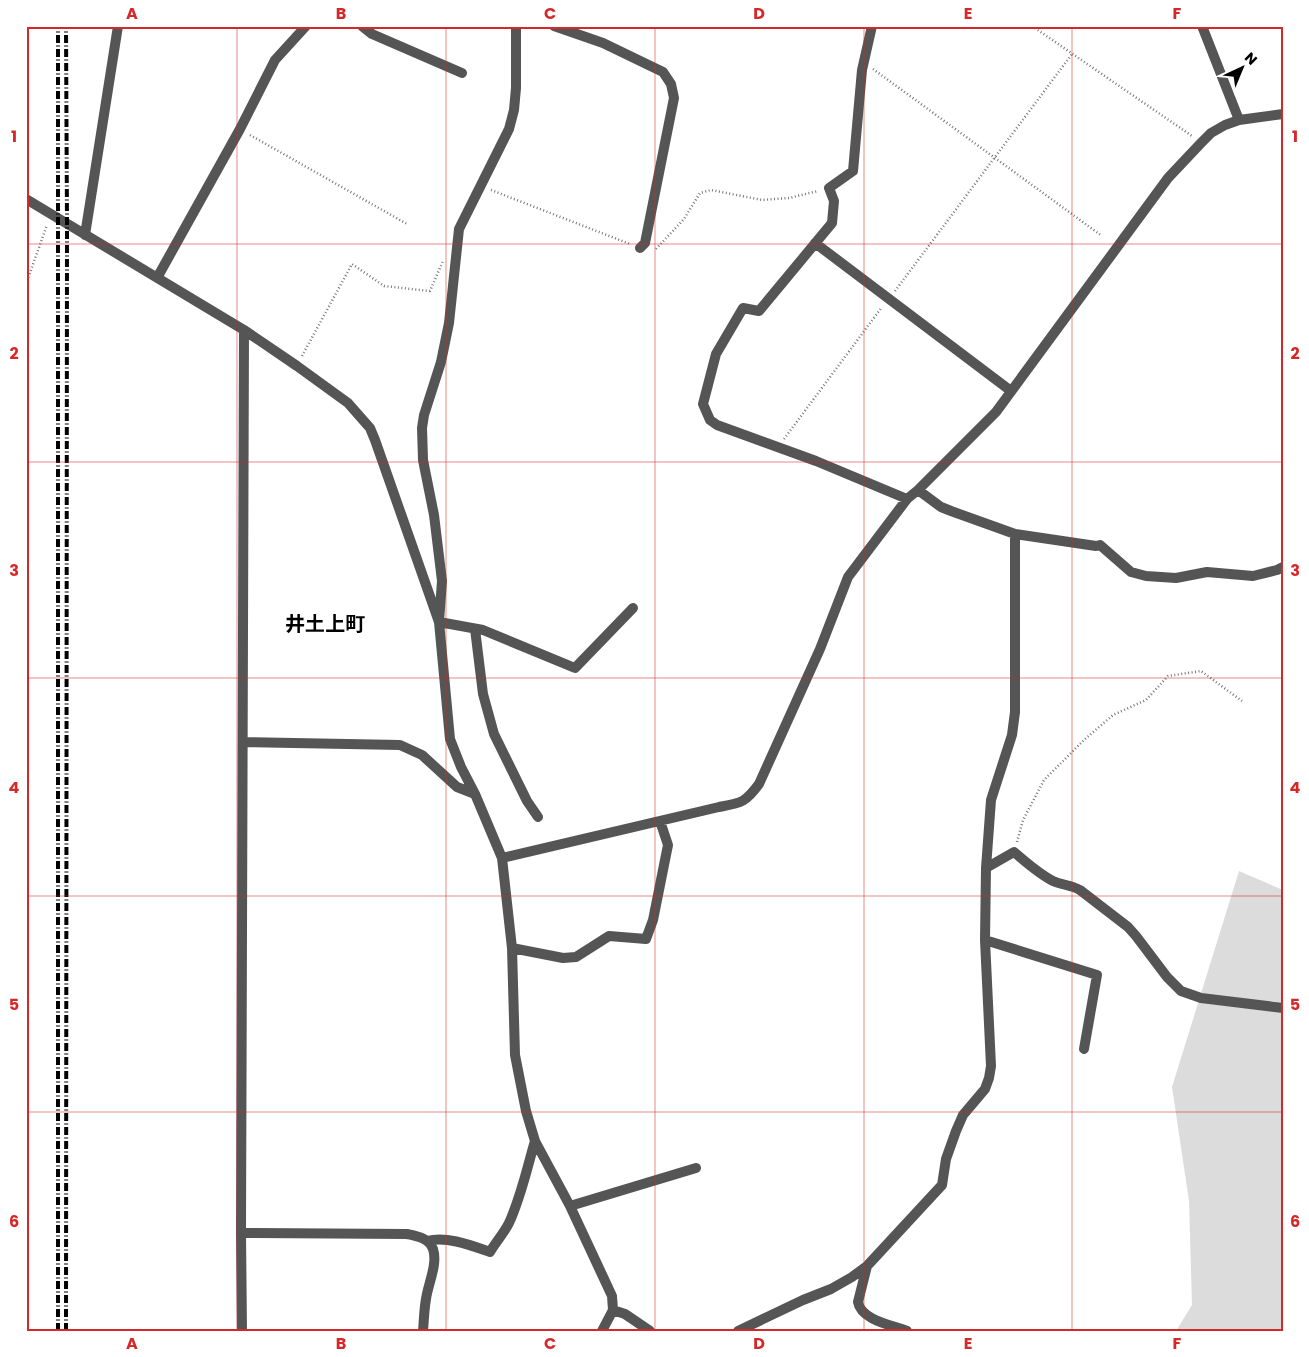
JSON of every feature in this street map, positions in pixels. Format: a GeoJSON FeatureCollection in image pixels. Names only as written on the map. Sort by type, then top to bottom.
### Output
{"type":"FeatureCollection","features":[{"type":"Feature","properties":{"kind":"street"},"geometry":{"type":"LineString","coordinates":[[86,234],[118,26]]}},
{"type":"Feature","properties":{"kind":"street"},"geometry":{"type":"LineString","coordinates":[[362,26],[372,34],[462,73]]}},
{"type":"Feature","properties":{"kind":"street"},"geometry":{"type":"LineString","coordinates":[[516,26],[514,110],[509,129],[459,229],[449,323],[441,362],[424,414],[422,460],[434,515],[442,581],[439,622],[450,739],[461,768],[475,794],[502,858],[512,948],[515,1055],[526,1111],[535,1141],[570,1206],[612,1296],[613,1310],[602,1331]]}},
{"type":"Feature","properties":{"kind":"street"},"geometry":{"type":"LineString","coordinates":[[554,26],[603,43],[663,72],[671,84],[674,98],[645,243],[640,248]]}},
{"type":"Feature","properties":{"kind":"street"},"geometry":{"type":"LineString","coordinates":[[872,26],[864,62],[853,171],[829,188],[834,201],[832,223],[759,311],[742,308],[716,354],[703,404],[710,420],[717,425],[816,461],[907,499]]}},
{"type":"Feature","properties":{"kind":"street"},"geometry":{"type":"LineString","coordinates":[[1202,26],[1239,120]]}},
{"type":"Feature","properties":{"kind":"street"},"geometry":{"type":"LineString","coordinates":[[157,278],[240,129],[275,60],[301,27]]}},
{"type":"Feature","properties":{"kind":"street"},"geometry":{"type":"LineString","coordinates":[[502,858],[740,803],[750,796],[759,784],[820,649],[848,577],[907,499],[996,412],[1168,178],[1201,143],[1225,125],[1239,120],[1283,114]]}},
{"type":"Feature","properties":{"kind":"street"},"geometry":{"type":"LineString","coordinates":[[26,199],[244,330],[348,403],[370,428],[439,622]]}},
{"type":"Feature","properties":{"kind":"street"},"geometry":{"type":"LineString","coordinates":[[815,243],[1011,391]]}},
{"type":"Feature","properties":{"kind":"street"},"geometry":{"type":"LineString","coordinates":[[242,1331],[244,330]]}},
{"type":"Feature","properties":{"kind":"street"},"geometry":{"type":"LineString","coordinates":[[918,490],[941,506],[1015,534],[1096,546],[1100,545],[1127,568],[1146,576],[1176,578],[1207,572],[1253,576],[1283,567]]}},
{"type":"Feature","properties":{"kind":"street"},"geometry":{"type":"LineString","coordinates":[[738,1331],[831,1289],[867,1266],[942,1184],[946,1159],[963,1115],[985,1089],[989,1078],[991,1066],[985,940],[986,868],[991,800],[1012,735],[1015,712],[1015,534]]}},
{"type":"Feature","properties":{"kind":"street"},"geometry":{"type":"LineString","coordinates":[[439,622],[483,630],[575,668],[633,608]]}},
{"type":"Feature","properties":{"kind":"street"},"geometry":{"type":"LineString","coordinates":[[476,629],[483,694],[494,734],[527,801],[538,817]]}},
{"type":"Feature","properties":{"kind":"street"},"geometry":{"type":"LineString","coordinates":[[243,742],[400,745],[422,755],[457,787],[475,794]]}},
{"type":"Feature","properties":{"kind":"street"},"geometry":{"type":"LineString","coordinates":[[512,948],[563,958],[576,957],[610,936],[646,939],[653,920],[668,845],[660,820]]}},
{"type":"Feature","properties":{"kind":"street"},"geometry":{"type":"LineString","coordinates":[[986,868],[1014,852],[1040,874],[1055,882],[1074,886],[1128,927],[1167,978],[1181,990],[1201,998],[1283,1008]]}},
{"type":"Feature","properties":{"kind":"street"},"geometry":{"type":"LineString","coordinates":[[985,940],[1097,975],[1084,1049]]}},
{"type":"Feature","properties":{"kind":"street"},"geometry":{"type":"LineString","coordinates":[[426,1240],[437,1238],[471,1245],[490,1252],[510,1222],[535,1141]]}},
{"type":"Feature","properties":{"kind":"street"},"geometry":{"type":"LineString","coordinates":[[570,1206],[696,1168]]}},
{"type":"Feature","properties":{"kind":"street"},"geometry":{"type":"LineString","coordinates":[[241,1233],[400,1233],[417,1236],[426,1240],[433,1248],[434,1261],[426,1298],[423,1331]]}},
{"type":"Feature","properties":{"kind":"street"},"geometry":{"type":"LineString","coordinates":[[867,1266],[858,1302],[859,1308],[870,1318],[907,1331]]}},
{"type":"Feature","properties":{"kind":"street"},"geometry":{"type":"LineString","coordinates":[[613,1310],[625,1314],[650,1331]]}},
{"type":"Feature","properties":{"kind":"path"},"geometry":{"type":"LineString","coordinates":[[1032,26],[1201,143]]}},
{"type":"Feature","properties":{"kind":"path"},"geometry":{"type":"LineString","coordinates":[[895,290],[1072,54]]}},
{"type":"Feature","properties":{"kind":"path"},"geometry":{"type":"LineString","coordinates":[[864,62],[1102,236]]}},
{"type":"Feature","properties":{"kind":"path"},"geometry":{"type":"LineString","coordinates":[[240,129],[407,224]]}},
{"type":"Feature","properties":{"kind":"path"},"geometry":{"type":"LineString","coordinates":[[26,284],[51,214]]}},
{"type":"Feature","properties":{"kind":"path"},"geometry":{"type":"LineString","coordinates":[[297,366],[352,264],[384,286],[430,291],[443,260]]}},
{"type":"Feature","properties":{"kind":"path"},"geometry":{"type":"LineString","coordinates":[[778,447],[883,306]]}},
{"type":"Feature","properties":{"kind":"path"},"geometry":{"type":"LineString","coordinates":[[1014,852],[1023,820],[1044,780],[1106,721],[1114,715],[1146,700],[1168,676],[1200,670],[1242,701]]}},
{"type":"Feature","properties":{"kind":"shaded area"},"geometry":{"type":"Polygon","coordinates":[[[1239,871],[1283,890],[1283,1331],[1176,1331],[1192,1305],[1189,1201],[1172,1087],[1239,871]]]}},
{"type":"Feature","properties":{"kind":"railway"},"geometry":{"type":"LineString","coordinates":[[58,26],[58,1331]]}},
{"type":"Feature","properties":{"kind":"railway"},"geometry":{"type":"LineString","coordinates":[[66,26],[66,1331]]}},
{"type":"Feature","properties":{"kind":"district","name":"井土上町"},"geometry":{"type":"Point","coordinates":[325,624]}}]}
